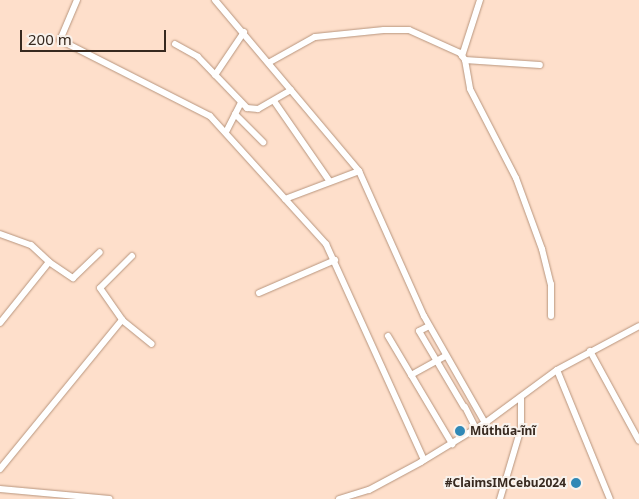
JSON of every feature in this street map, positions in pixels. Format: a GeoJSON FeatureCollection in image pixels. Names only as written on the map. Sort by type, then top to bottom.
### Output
{"type":"FeatureCollection","features":[{"type":"Feature","properties":{"kind":"street"},"geometry":{"type":"LineString","coordinates":[[77,0],[60,40],[194,104],[226,132],[326,244],[335,260],[424,460]]}},
{"type":"Feature","properties":{"kind":"street"},"geometry":{"type":"LineString","coordinates":[[215,0],[270,62],[359,171],[429,326],[485,423]]}},
{"type":"Feature","properties":{"kind":"street"},"geometry":{"type":"LineString","coordinates":[[480,0],[464,58],[470,89],[516,178],[542,249],[551,284],[551,316]]}},
{"type":"Feature","properties":{"kind":"street"},"geometry":{"type":"LineString","coordinates":[[270,62],[315,37],[384,30],[409,30],[464,58],[540,65]]}},
{"type":"Feature","properties":{"kind":"street"},"geometry":{"type":"LineString","coordinates":[[214,75],[244,32]]}},
{"type":"Feature","properties":{"kind":"street"},"geometry":{"type":"LineString","coordinates":[[175,44],[198,57],[241,103],[252,110],[274,101],[291,90]]}},
{"type":"Feature","properties":{"kind":"street"},"geometry":{"type":"LineString","coordinates":[[274,101],[330,182]]}},
{"type":"Feature","properties":{"kind":"street"},"geometry":{"type":"LineString","coordinates":[[226,132],[241,103]]}},
{"type":"Feature","properties":{"kind":"street"},"geometry":{"type":"LineString","coordinates":[[235,114],[263,142]]}},
{"type":"Feature","properties":{"kind":"street"},"geometry":{"type":"LineString","coordinates":[[285,199],[359,171]]}},
{"type":"Feature","properties":{"kind":"street"},"geometry":{"type":"LineString","coordinates":[[0,234],[31,245],[49,262],[73,278],[100,252]]}},
{"type":"Feature","properties":{"kind":"street"},"geometry":{"type":"LineString","coordinates":[[132,256],[100,288],[122,320],[152,344]]}},
{"type":"Feature","properties":{"kind":"street"},"geometry":{"type":"LineString","coordinates":[[259,293],[335,260]]}},
{"type":"Feature","properties":{"kind":"street"},"geometry":{"type":"LineString","coordinates":[[0,323],[49,262]]}},
{"type":"Feature","properties":{"kind":"street"},"geometry":{"type":"LineString","coordinates":[[0,470],[122,320]]}},
{"type":"Feature","properties":{"kind":"street"},"geometry":{"type":"LineString","coordinates":[[429,326],[419,331],[476,429]]}},
{"type":"Feature","properties":{"kind":"street"},"geometry":{"type":"LineString","coordinates":[[339,499],[369,490],[452,444],[485,423],[557,370],[639,326]]}},
{"type":"Feature","properties":{"kind":"street"},"geometry":{"type":"LineString","coordinates":[[388,336],[452,444]]}},
{"type":"Feature","properties":{"kind":"street"},"geometry":{"type":"LineString","coordinates":[[590,352],[639,441]]}},
{"type":"Feature","properties":{"kind":"street"},"geometry":{"type":"LineString","coordinates":[[411,375],[445,356]]}},
{"type":"Feature","properties":{"kind":"street"},"geometry":{"type":"LineString","coordinates":[[557,370],[610,499]]}},
{"type":"Feature","properties":{"kind":"street"},"geometry":{"type":"LineString","coordinates":[[500,499],[516,447],[521,397]]}},
{"type":"Feature","properties":{"kind":"street"},"geometry":{"type":"LineString","coordinates":[[464,407],[473,402]]}},
{"type":"Feature","properties":{"kind":"street"},"geometry":{"type":"LineString","coordinates":[[0,489],[110,499]]}},
{"type":"Feature","properties":{"kind":"place","name":"Mũthũa-ĩnĩ"},"geometry":{"type":"Point","coordinates":[460,431]}},
{"type":"Feature","properties":{"kind":"place","name":"#ClaimsIMCebu2024"},"geometry":{"type":"Point","coordinates":[576,483]}}]}
